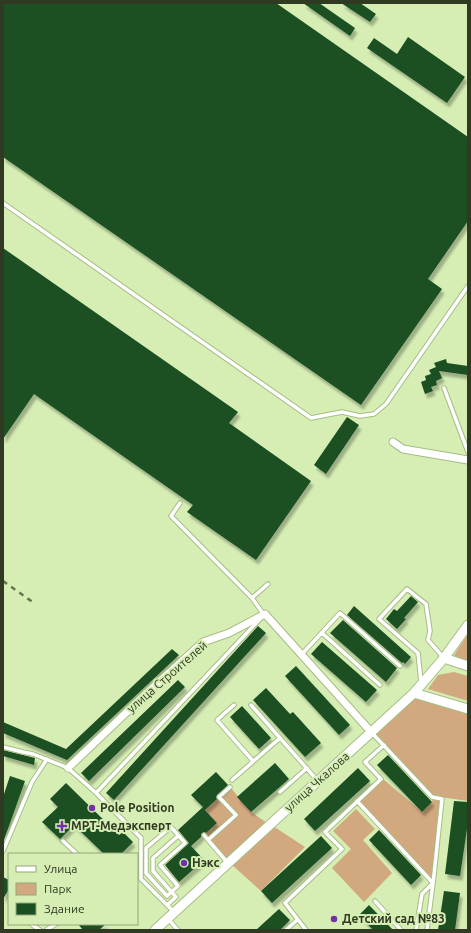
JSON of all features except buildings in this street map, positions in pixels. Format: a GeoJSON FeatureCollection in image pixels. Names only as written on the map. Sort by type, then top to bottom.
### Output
{"type":"FeatureCollection","features":[{"type":"Feature","properties":{"kind":"street"},"geometry":{"type":"LineString","coordinates":[[393,442],[403,449],[468,460]]}},
{"type":"Feature","properties":{"kind":"street"},"geometry":{"type":"LineString","coordinates":[[265,614],[372,732]]}},
{"type":"Feature","properties":{"kind":"street","name":"улица Строителей"},"geometry":{"type":"LineString","coordinates":[[68,768],[203,642],[230,633],[265,614]]}},
{"type":"Feature","properties":{"kind":"street","name":"улица Чкалова"},"geometry":{"type":"LineString","coordinates":[[155,930],[414,693],[444,658],[468,625]]}},
{"type":"Feature","properties":{"kind":"street"},"geometry":{"type":"LineString","coordinates":[[444,658],[468,666]]}},
{"type":"Feature","properties":{"kind":"street"},"geometry":{"type":"LineString","coordinates":[[414,693],[468,709]]}},
{"type":"Feature","properties":{"kind":"lane"},"geometry":{"type":"LineString","coordinates":[[3,203],[312,418],[342,412],[360,416],[374,414],[386,404],[468,286]]}},
{"type":"Feature","properties":{"kind":"lane"},"geometry":{"type":"LineString","coordinates":[[444,388],[468,452]]}},
{"type":"Feature","properties":{"kind":"lane"},"geometry":{"type":"LineString","coordinates":[[96,793],[265,614],[252,598],[171,516],[180,503]]}},
{"type":"Feature","properties":{"kind":"lane"},"geometry":{"type":"LineString","coordinates":[[252,598],[268,584]]}},
{"type":"Feature","properties":{"kind":"lane"},"geometry":{"type":"LineString","coordinates":[[421,686],[418,653],[379,619],[407,589],[426,604],[430,631],[428,640],[444,658]]}},
{"type":"Feature","properties":{"kind":"lane"},"geometry":{"type":"LineString","coordinates":[[301,655],[340,613],[400,666]]}},
{"type":"Feature","properties":{"kind":"lane"},"geometry":{"type":"LineString","coordinates":[[322,633],[380,685]]}},
{"type":"Feature","properties":{"kind":"lane"},"geometry":{"type":"LineString","coordinates":[[234,705],[217,720],[253,761]]}},
{"type":"Feature","properties":{"kind":"lane"},"geometry":{"type":"LineString","coordinates":[[251,705],[318,781]]}},
{"type":"Feature","properties":{"kind":"lane"},"geometry":{"type":"LineString","coordinates":[[372,732],[432,797],[442,799],[427,930]]}},
{"type":"Feature","properties":{"kind":"lane"},"geometry":{"type":"LineString","coordinates":[[232,780],[280,738]]}},
{"type":"Feature","properties":{"kind":"lane"},"geometry":{"type":"LineString","coordinates":[[306,930],[285,903],[342,850],[325,832],[381,779],[365,762],[384,745]]}},
{"type":"Feature","properties":{"kind":"lane"},"geometry":{"type":"LineString","coordinates":[[3,747],[33,754],[68,768],[96,793],[141,838],[139,880],[167,904],[170,915],[178,930]]}},
{"type":"Feature","properties":{"kind":"lane"},"geometry":{"type":"LineString","coordinates":[[3,851],[32,782],[47,759]]}},
{"type":"Feature","properties":{"kind":"lane"},"geometry":{"type":"LineString","coordinates":[[280,792],[307,768]]}},
{"type":"Feature","properties":{"kind":"lane"},"geometry":{"type":"LineString","coordinates":[[208,840],[236,815],[219,797],[230,787]]}},
{"type":"Feature","properties":{"kind":"lane"},"geometry":{"type":"LineString","coordinates":[[357,801],[433,883]]}},
{"type":"Feature","properties":{"kind":"lane"},"geometry":{"type":"LineString","coordinates":[[171,827],[178,836],[185,843],[160,865],[178,886],[167,896],[146,873],[146,848],[171,827]]}},
{"type":"Feature","properties":{"kind":"lane"},"geometry":{"type":"LineString","coordinates":[[204,835],[228,863]]}},
{"type":"Feature","properties":{"kind":"lane"},"geometry":{"type":"LineString","coordinates":[[167,904],[176,897],[153,871],[153,858],[178,836]]}},
{"type":"Feature","properties":{"kind":"lane"},"geometry":{"type":"LineString","coordinates":[[63,841],[76,853]]}},
{"type":"Feature","properties":{"kind":"lane"},"geometry":{"type":"LineString","coordinates":[[416,930],[422,894],[433,883]]}},
{"type":"Feature","properties":{"kind":"lane"},"geometry":{"type":"LineString","coordinates":[[375,902],[401,930]]}},
{"type":"Feature","properties":{"kind":"lane"},"geometry":{"type":"LineString","coordinates":[[286,930],[297,920]]}},
{"type":"Feature","properties":{"kind":"green space"},"geometry":{"type":"Polygon","coordinates":[[[468,634],[468,665],[459,662],[454,655],[468,634]]]}},
{"type":"Feature","properties":{"kind":"green space"},"geometry":{"type":"Polygon","coordinates":[[[454,672],[468,676],[468,701],[428,689],[438,675],[454,672]]]}},
{"type":"Feature","properties":{"kind":"green space"},"geometry":{"type":"Polygon","coordinates":[[[415,696],[468,712],[468,801],[433,796],[375,733],[415,696]]]}},
{"type":"Feature","properties":{"kind":"green space"},"geometry":{"type":"Polygon","coordinates":[[[383,779],[422,812],[432,802],[433,798],[441,800],[432,880],[359,802],[383,779]]]}},
{"type":"Feature","properties":{"kind":"green space"},"geometry":{"type":"Polygon","coordinates":[[[231,788],[251,812],[267,823],[227,860],[210,840],[237,815],[221,797],[231,788]]]}},
{"type":"Feature","properties":{"kind":"green space"},"geometry":{"type":"Polygon","coordinates":[[[218,798],[234,815],[209,838],[205,834],[217,823],[205,810],[218,798]]]}},
{"type":"Feature","properties":{"kind":"green space"},"geometry":{"type":"Polygon","coordinates":[[[356,809],[375,829],[363,840],[392,873],[364,902],[332,868],[351,849],[333,831],[356,809]]]}},
{"type":"Feature","properties":{"kind":"green space"},"geometry":{"type":"Polygon","coordinates":[[[273,826],[305,847],[261,891],[231,864],[273,826]]]}},
{"type":"Feature","properties":{"kind":"railway"},"geometry":{"type":"LineString","coordinates":[[3,581],[34,603]]}},
{"type":"Feature","properties":{"kind":"place","name":"Pole Position"},"geometry":{"type":"Point","coordinates":[92,808]}},
{"type":"Feature","properties":{"kind":"place","name":"МРТ-Медэксперт"},"geometry":{"type":"Point","coordinates":[62,826]}},
{"type":"Feature","properties":{"kind":"place","name":"Нэкс"},"geometry":{"type":"Point","coordinates":[184,863]}},
{"type":"Feature","properties":{"kind":"place","name":"Детский сад №83"},"geometry":{"type":"Point","coordinates":[334,919]}}]}
